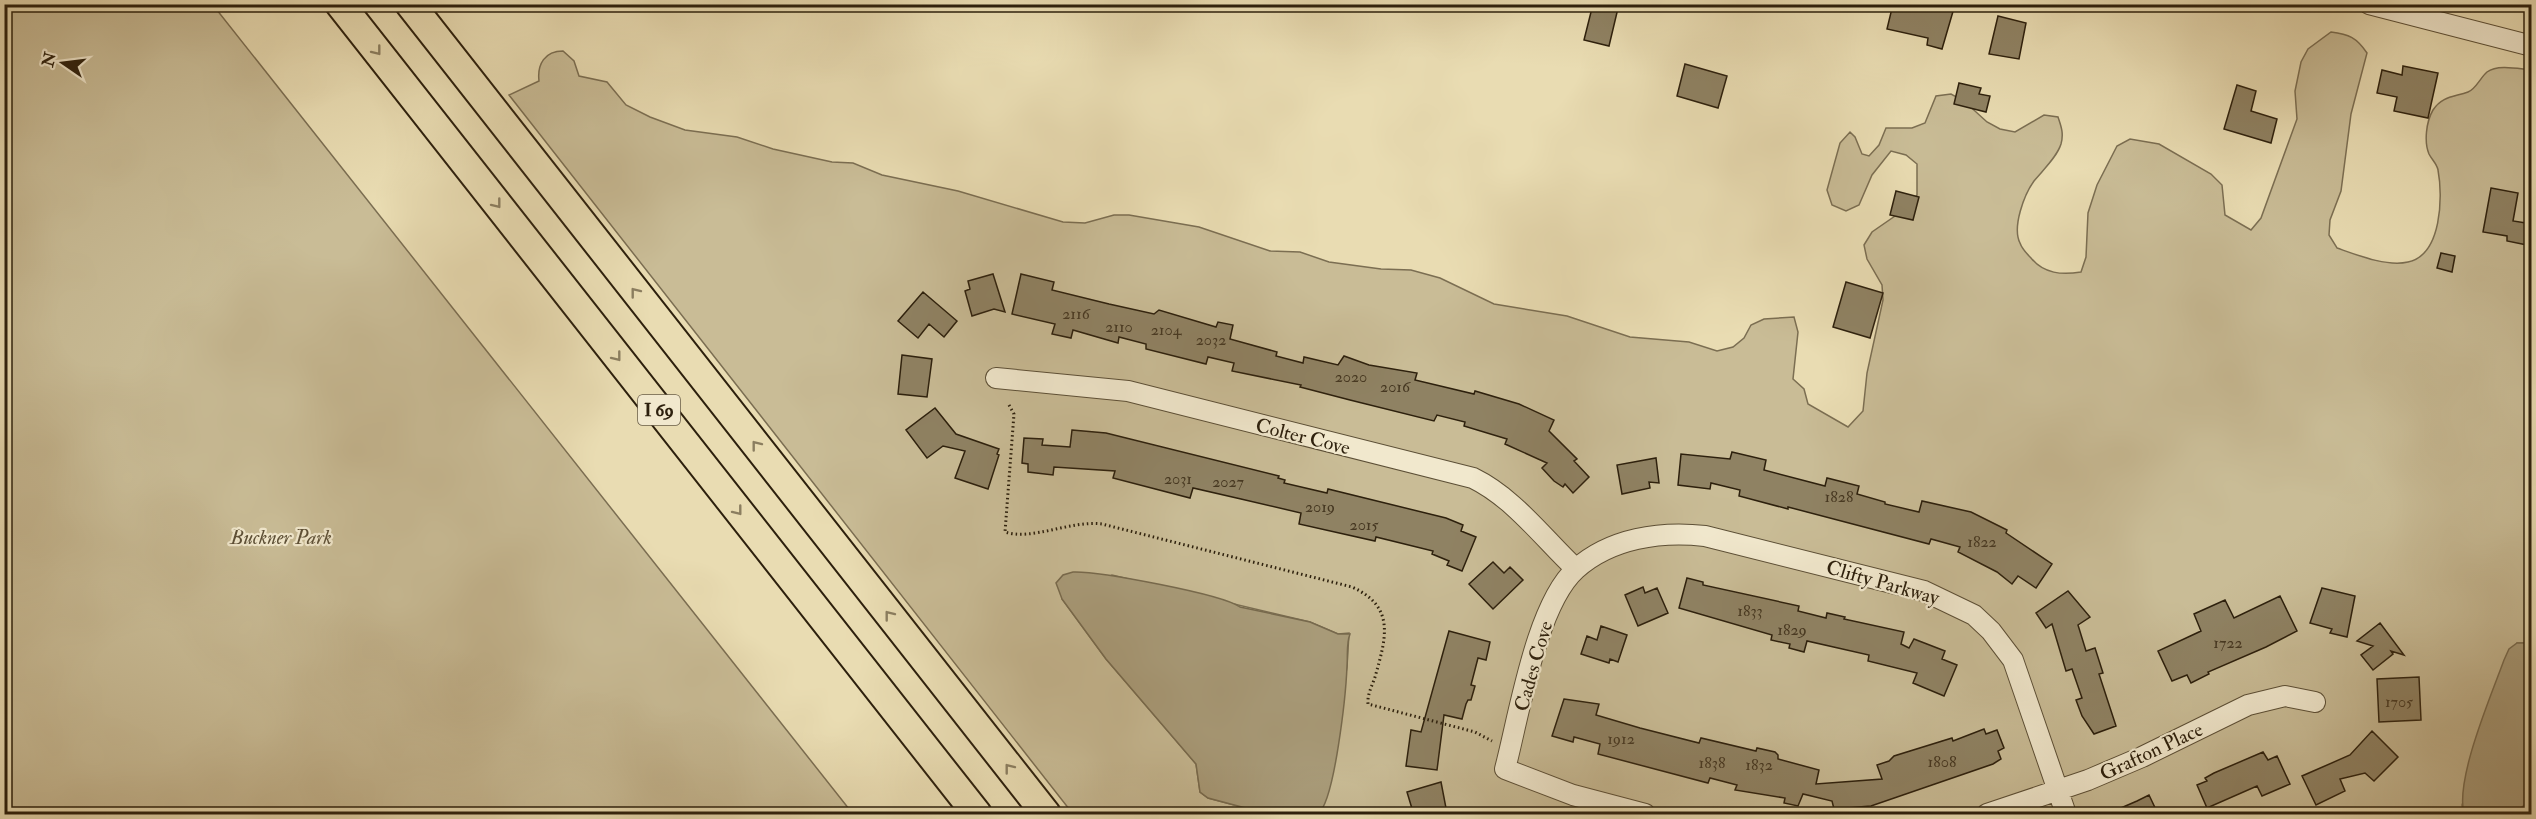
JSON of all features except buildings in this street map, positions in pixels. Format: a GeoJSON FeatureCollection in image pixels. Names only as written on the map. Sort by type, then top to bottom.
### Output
{"type":"FeatureCollection","features":[{"type":"Feature","properties":{"kind":"highway","name":"I 69"},"geometry":{"type":"LineString","coordinates":[[340,4],[977,814]]}},
{"type":"Feature","properties":{"kind":"highway","name":"I 69"},"geometry":{"type":"LineString","coordinates":[[410,4],[1046,814]]}},
{"type":"Feature","properties":{"kind":"street"},"geometry":{"type":"LineString","coordinates":[[2369,4],[2532,46]]}},
{"type":"Feature","properties":{"kind":"street","name":"Colter Cove"},"geometry":{"type":"LineString","coordinates":[[996,378],[1128,391],[1473,478],[1500,495],[1576,569]]}},
{"type":"Feature","properties":{"kind":"street","name":"Clifty Parkway"},"geometry":{"type":"LineString","coordinates":[[1576,569],[1606,550],[1633,539],[1657,534],[1682,533],[1705,536],[1814,562],[1943,597],[1974,615],[1991,631],[2013,660],[2066,814]]}},
{"type":"Feature","properties":{"kind":"street","name":"Cades Cove"},"geometry":{"type":"LineString","coordinates":[[1576,569],[1558,594],[1545,620],[1505,769],[1573,795],[1645,814]]}},
{"type":"Feature","properties":{"kind":"street","name":"Grafton Place"},"geometry":{"type":"LineString","coordinates":[[1987,814],[2057,791],[2142,757],[2248,705],[2285,696],[2315,702]]}},
{"type":"Feature","properties":{"kind":"path"},"geometry":{"type":"LineString","coordinates":[[1010,405],[1014,414],[1005,532],[1026,533],[1075,524],[1102,525],[1356,589],[1376,604],[1385,623],[1384,641],[1368,704],[1475,732],[1493,742]]}},
{"type":"Feature","properties":{"kind":"green space","name":"Buckner Park"},"geometry":{"type":"Polygon","coordinates":[[[5,4],[213,5],[853,814],[5,814],[5,4]]]}},
{"type":"Feature","properties":{"kind":"green space"},"geometry":{"type":"Polygon","coordinates":[[[2331,32],[2352,38],[2367,53],[2351,114],[2341,191],[2330,220],[2329,235],[2337,248],[2382,262],[2408,262],[2419,257],[2434,237],[2440,209],[2440,181],[2437,168],[2427,149],[2426,138],[2427,126],[2433,110],[2444,99],[2471,91],[2487,72],[2497,68],[2531,70],[2531,643],[2517,643],[2462,805],[2464,814],[1318,814],[1322,812],[1347,667],[1349,633],[1338,634],[1310,622],[1112,575],[1062,599],[1106,659],[1196,764],[1200,792],[1208,798],[1268,814],[1073,814],[509,95],[539,81],[539,69],[547,56],[563,51],[574,61],[579,76],[607,82],[626,105],[685,130],[737,137],[773,149],[832,162],[853,163],[882,175],[958,191],[1063,222],[1085,223],[1114,215],[1129,215],[1199,227],[1270,251],[1300,252],[1329,262],[1381,269],[1411,270],[1440,278],[1494,304],[1567,316],[1630,337],[1689,342],[1717,351],[1733,347],[1744,338],[1751,325],[1764,319],[1794,317],[1798,332],[1793,379],[1804,389],[1808,404],[1848,427],[1863,411],[1867,373],[1883,300],[1882,285],[1867,259],[1864,245],[1872,232],[1908,207],[1917,195],[1917,164],[1906,155],[1891,151],[1872,175],[1859,205],[1846,211],[1832,205],[1827,190],[1840,143],[1850,132],[1855,137],[1862,154],[1869,156],[1879,145],[1886,128],[1912,128],[1925,123],[1936,96],[1951,94],[1964,101],[1987,122],[2000,129],[2015,132],[2044,115],[2058,117],[2062,133],[2061,144],[2053,159],[2026,194],[2018,220],[2018,236],[2025,251],[2042,267],[2060,273],[2081,272],[2086,257],[2088,213],[2097,185],[2117,146],[2130,139],[2159,144],[2211,174],[2222,185],[2225,215],[2251,230],[2261,218],[2297,119],[2295,91],[2301,62],[2308,49],[2331,32]]]}},
{"type":"Feature","properties":{"kind":"shaded area"},"geometry":{"type":"Polygon","coordinates":[[[1073,572],[1107,575],[1186,590],[1240,607],[1310,622],[1338,634],[1350,634],[1342,721],[1334,768],[1330,789],[1318,814],[1268,814],[1208,798],[1200,792],[1196,764],[1106,659],[1062,599],[1056,583],[1063,575],[1073,572]]]}},
{"type":"Feature","properties":{"kind":"shaded area"},"geometry":{"type":"Polygon","coordinates":[[[2517,643],[2531,643],[2531,799],[2514,814],[2464,814],[2463,799],[2469,759],[2504,660],[2509,649],[2517,643]]]}}]}
